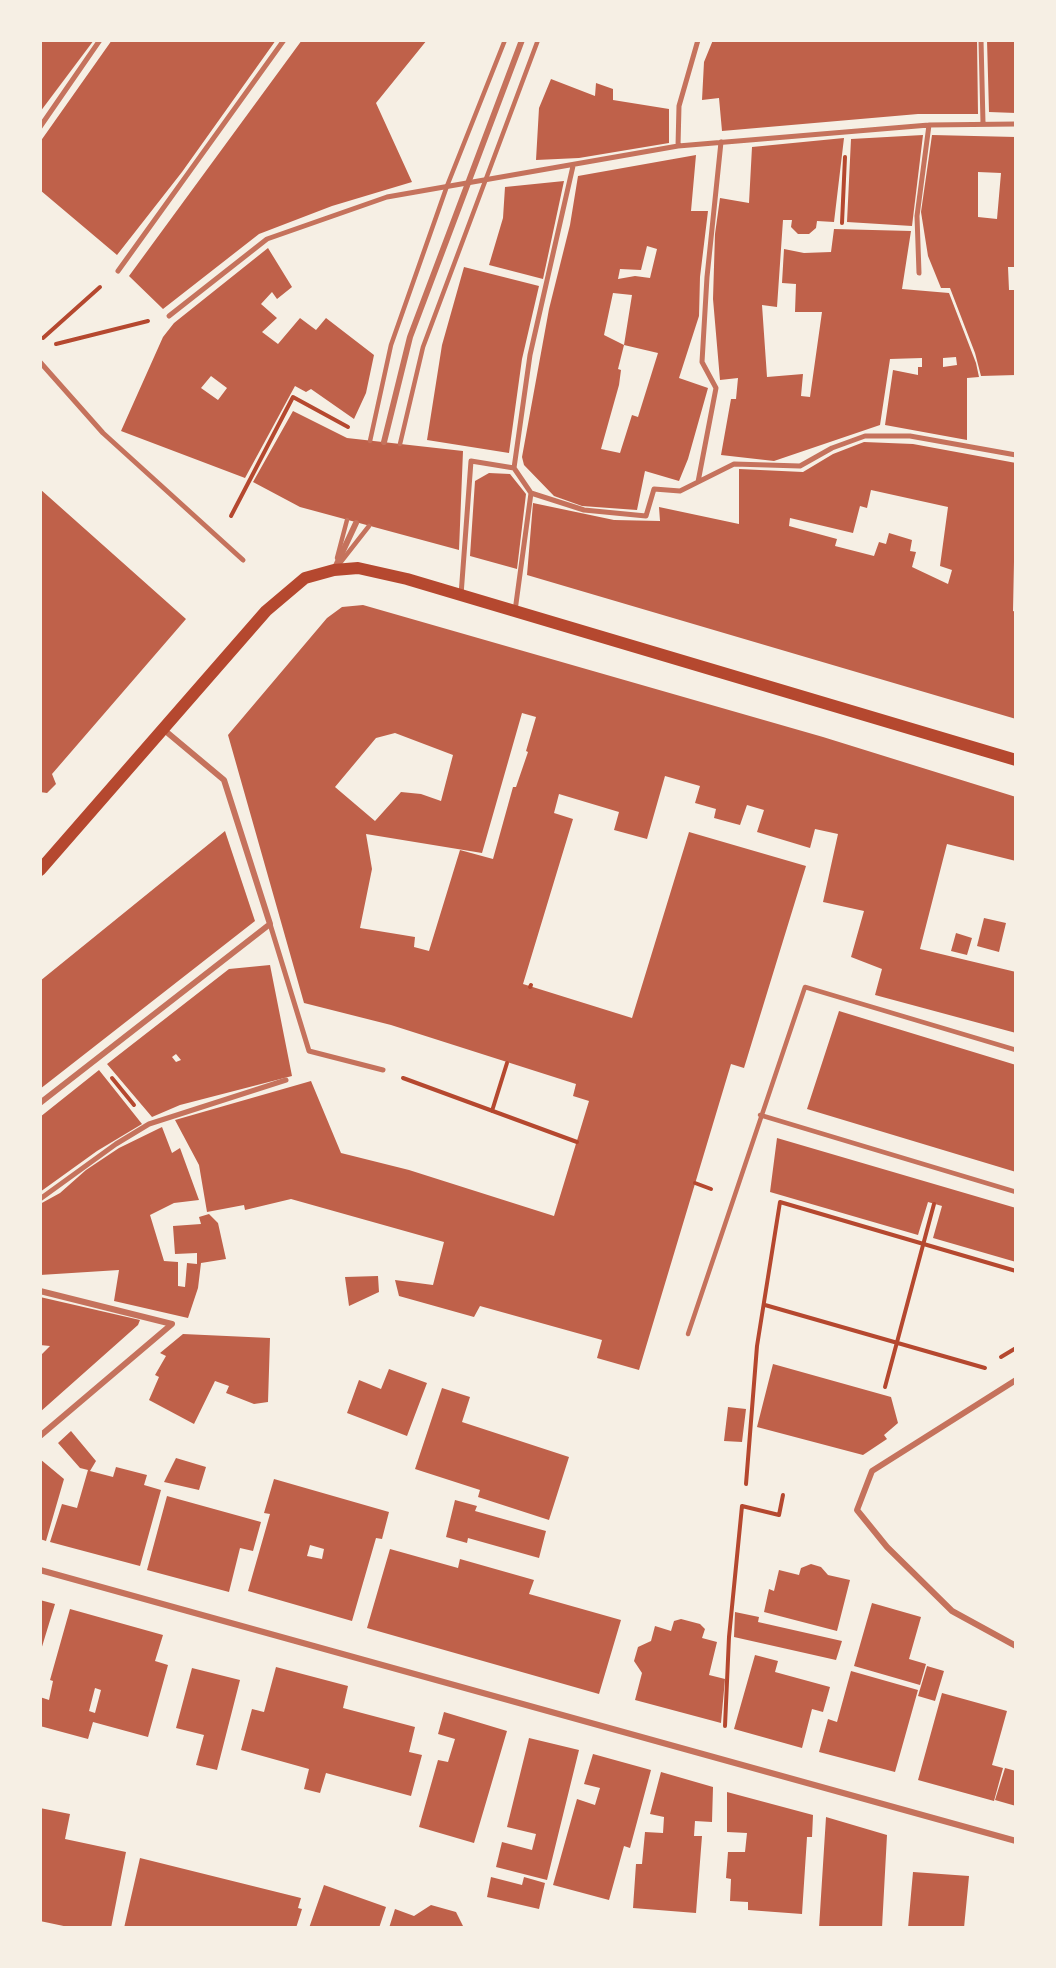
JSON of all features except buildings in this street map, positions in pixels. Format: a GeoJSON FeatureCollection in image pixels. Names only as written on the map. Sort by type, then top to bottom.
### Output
{"type":"FeatureCollection","features":[{"type":"Feature","properties":{"kind":"main road"},"geometry":{"type":"LineString","coordinates":[[40,870],[279,598],[305,578],[334,570],[358,568],[391,574],[1016,760]]}},
{"type":"Feature","properties":{"kind":"street"},"geometry":{"type":"LineString","coordinates":[[40,127],[100,40]]}},
{"type":"Feature","properties":{"kind":"street"},"geometry":{"type":"LineString","coordinates":[[118,271],[284,40]]}},
{"type":"Feature","properties":{"kind":"street"},"geometry":{"type":"LineString","coordinates":[[384,442],[410,337],[466,183],[522,40]]}},
{"type":"Feature","properties":{"kind":"street"},"geometry":{"type":"LineString","coordinates":[[678,146],[679,106],[698,40]]}},
{"type":"Feature","properties":{"kind":"street"},"geometry":{"type":"LineString","coordinates":[[981,40],[983,123]]}},
{"type":"Feature","properties":{"kind":"street"},"geometry":{"type":"LineString","coordinates":[[169,316],[267,239],[387,197],[678,146],[929,125],[1016,124]]}},
{"type":"Feature","properties":{"kind":"street"},"geometry":{"type":"LineString","coordinates":[[919,273],[917,216],[929,125]]}},
{"type":"Feature","properties":{"kind":"street"},"geometry":{"type":"LineString","coordinates":[[698,482],[716,388],[702,362],[707,277],[721,142]]}},
{"type":"Feature","properties":{"kind":"street"},"geometry":{"type":"LineString","coordinates":[[573,166],[530,355],[514,468],[531,493],[584,510],[646,516],[654,489],[680,491],[734,464],[800,466],[832,448],[865,436],[910,436],[1016,455]]}},
{"type":"Feature","properties":{"kind":"street"},"geometry":{"type":"LineString","coordinates":[[40,362],[103,433],[243,560]]}},
{"type":"Feature","properties":{"kind":"street"},"geometry":{"type":"LineString","coordinates":[[460,595],[471,461],[514,468]]}},
{"type":"Feature","properties":{"kind":"street"},"geometry":{"type":"LineString","coordinates":[[515,611],[531,493]]}},
{"type":"Feature","properties":{"kind":"street"},"geometry":{"type":"LineString","coordinates":[[334,570],[356,523]]}},
{"type":"Feature","properties":{"kind":"street"},"geometry":{"type":"LineString","coordinates":[[163,729],[224,780],[309,1051],[383,1070]]}},
{"type":"Feature","properties":{"kind":"street"},"geometry":{"type":"LineString","coordinates":[[40,1102],[270,924]]}},
{"type":"Feature","properties":{"kind":"street"},"geometry":{"type":"LineString","coordinates":[[40,1198],[116,1144],[149,1124],[286,1080]]}},
{"type":"Feature","properties":{"kind":"street"},"geometry":{"type":"LineString","coordinates":[[40,1291],[172,1324],[40,1436]]}},
{"type":"Feature","properties":{"kind":"street"},"geometry":{"type":"LineString","coordinates":[[1016,1380],[872,1471],[856,1510],[887,1547],[952,1611],[1016,1646]]}},
{"type":"Feature","properties":{"kind":"street"},"geometry":{"type":"LineString","coordinates":[[40,1570],[1016,1841]]}},
{"type":"Feature","properties":{"kind":"lane"},"geometry":{"type":"LineString","coordinates":[[370,441],[391,345],[447,186],[505,40]]}},
{"type":"Feature","properties":{"kind":"lane"},"geometry":{"type":"LineString","coordinates":[[400,444],[423,347],[538,40]]}},
{"type":"Feature","properties":{"kind":"lane"},"geometry":{"type":"LineString","coordinates":[[334,570],[347,520]]}},
{"type":"Feature","properties":{"kind":"lane"},"geometry":{"type":"LineString","coordinates":[[334,570],[369,526]]}},
{"type":"Feature","properties":{"kind":"lane"},"geometry":{"type":"LineString","coordinates":[[688,1334],[805,987],[1016,1050]]}},
{"type":"Feature","properties":{"kind":"lane"},"geometry":{"type":"LineString","coordinates":[[760,1115],[1016,1192]]}},
{"type":"Feature","properties":{"kind":"path"},"geometry":{"type":"LineString","coordinates":[[842,223],[847,132]]}},
{"type":"Feature","properties":{"kind":"path"},"geometry":{"type":"LineString","coordinates":[[40,340],[118,271]]}},
{"type":"Feature","properties":{"kind":"path"},"geometry":{"type":"LineString","coordinates":[[51,345],[169,316]]}},
{"type":"Feature","properties":{"kind":"path"},"geometry":{"type":"LineString","coordinates":[[219,538],[293,397],[350,428],[372,432]]}},
{"type":"Feature","properties":{"kind":"path"},"geometry":{"type":"LineString","coordinates":[[95,1060],[149,1124]]}},
{"type":"Feature","properties":{"kind":"path"},"geometry":{"type":"LineString","coordinates":[[492,1111],[507,1063]]}},
{"type":"Feature","properties":{"kind":"path"},"geometry":{"type":"LineString","coordinates":[[383,1070],[577,1142]]}},
{"type":"Feature","properties":{"kind":"path"},"geometry":{"type":"LineString","coordinates":[[746,1484],[757,1346],[780,1202],[1016,1271]]}},
{"type":"Feature","properties":{"kind":"path"},"geometry":{"type":"LineString","coordinates":[[885,1387],[934,1204]]}},
{"type":"Feature","properties":{"kind":"path"},"geometry":{"type":"LineString","coordinates":[[765,1305],[982,1369]]}},
{"type":"Feature","properties":{"kind":"path"},"geometry":{"type":"LineString","coordinates":[[724,1726],[729,1637],[742,1506],[779,1515],[783,1495]]}}]}
